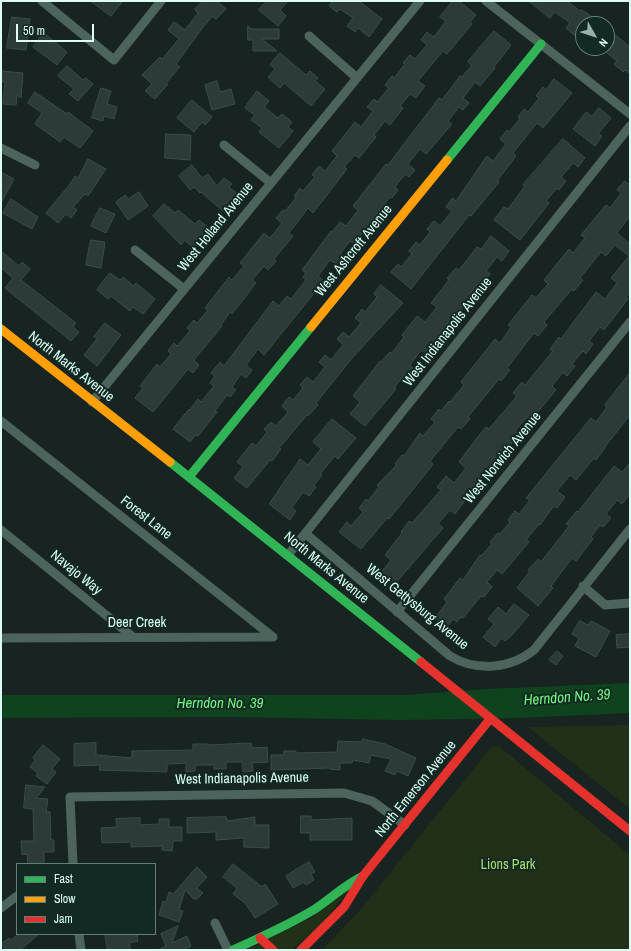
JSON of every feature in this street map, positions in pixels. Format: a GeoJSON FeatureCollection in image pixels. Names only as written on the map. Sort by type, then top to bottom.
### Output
{"type":"FeatureCollection","features":[{"type":"Feature","properties":{"kind":"street"},"geometry":{"type":"LineString","coordinates":[[42,1],[114,60],[161,1]]}},
{"type":"Feature","properties":{"kind":"street","name":"West Holland Avenue"},"geometry":{"type":"LineString","coordinates":[[92,402],[420,1]]}},
{"type":"Feature","properties":{"kind":"street"},"geometry":{"type":"LineString","coordinates":[[486,1],[630,114]]}},
{"type":"Feature","properties":{"kind":"street"},"geometry":{"type":"LineString","coordinates":[[309,36],[357,78]]}},
{"type":"Feature","properties":{"kind":"street","name":"West Ashcroft Avenue"},"geometry":{"type":"LineString","coordinates":[[189,477],[540,44]]}},
{"type":"Feature","properties":{"kind":"street","name":"West Indianapolis Avenue"},"geometry":{"type":"LineString","coordinates":[[288,555],[630,126]]}},
{"type":"Feature","properties":{"kind":"street","name":"West Holland Avenue"},"geometry":{"type":"LineString","coordinates":[[224,145],[271,183]]}},
{"type":"Feature","properties":{"kind":"street"},"geometry":{"type":"LineString","coordinates":[[1,148],[34,165]]}},
{"type":"Feature","properties":{"kind":"street","name":"West Holland Avenue"},"geometry":{"type":"LineString","coordinates":[[135,250],[184,290]]}},
{"type":"Feature","properties":{"kind":"street","name":"West Norwich Avenue"},"geometry":{"type":"LineString","coordinates":[[397,612],[630,322]]}},
{"type":"Feature","properties":{"kind":"street","name":"North Marks Avenue"},"geometry":{"type":"LineString","coordinates":[[1,329],[288,555],[630,831]]}},
{"type":"Feature","properties":{"kind":"street","name":"Forest Lane"},"geometry":{"type":"LineString","coordinates":[[1,421],[273,637]]}},
{"type":"Feature","properties":{"kind":"street","name":"West Gettysburg Avenue"},"geometry":{"type":"LineString","coordinates":[[306,534],[450,656],[460,662],[473,665],[499,666],[516,662],[534,650],[583,586],[630,529]]}},
{"type":"Feature","properties":{"kind":"street","name":"Navajo Way"},"geometry":{"type":"LineString","coordinates":[[1,530],[133,637]]}},
{"type":"Feature","properties":{"kind":"street"},"geometry":{"type":"LineString","coordinates":[[583,586],[605,605],[630,603]]}},
{"type":"Feature","properties":{"kind":"street","name":"Deer Creek"},"geometry":{"type":"LineString","coordinates":[[1,638],[273,637]]}},
{"type":"Feature","properties":{"kind":"street","name":"North Emerson Avenue"},"geometry":{"type":"LineString","coordinates":[[301,950],[330,924],[356,894],[363,876],[490,719]]}},
{"type":"Feature","properties":{"kind":"street","name":"West Indianapolis Avenue"},"geometry":{"type":"LineString","coordinates":[[73,863],[70,797],[344,793],[372,801],[405,825]]}},
{"type":"Feature","properties":{"kind":"street","name":"North Emerson Avenue"},"geometry":{"type":"LineString","coordinates":[[233,950],[299,918],[316,908],[345,885],[363,876]]}},
{"type":"Feature","properties":{"kind":"street"},"geometry":{"type":"LineString","coordinates":[[1,908],[16,897]]}},
{"type":"Feature","properties":{"kind":"street"},"geometry":{"type":"LineString","coordinates":[[215,923],[228,950]]}},
{"type":"Feature","properties":{"kind":"street"},"geometry":{"type":"LineString","coordinates":[[79,935],[81,950]]}},
{"type":"Feature","properties":{"kind":"street"},"geometry":{"type":"LineString","coordinates":[[260,938],[273,950]]}},
{"type":"Feature","properties":{"kind":"green space"},"geometry":{"type":"Polygon","coordinates":[[[630,725],[630,809],[528,727],[630,725]]]}},
{"type":"Feature","properties":{"kind":"green space","name":"Lions Park"},"geometry":{"type":"Polygon","coordinates":[[[493,745],[500,747],[630,855],[630,950],[322,950],[361,909],[493,745]]]}},
{"type":"Feature","properties":{"kind":"green space"},"geometry":{"type":"Polygon","coordinates":[[[349,890],[320,925],[292,950],[246,950],[310,919],[349,890]]]}},
{"type":"Feature","properties":{"kind":"water","name":"Herndon No. 39"},"geometry":{"type":"Polygon","coordinates":[[[630,683],[630,713],[519,718],[400,720],[227,717],[1,718],[1,695],[405,695],[487,689],[630,683]]]}},
{"type":"Feature","properties":{"kind":"building"},"geometry":{"type":"Polygon","coordinates":[[[91,1],[123,1],[111,16],[91,1]]]}},
{"type":"Feature","properties":{"kind":"building"},"geometry":{"type":"Polygon","coordinates":[[[202,1],[217,1],[226,9],[216,19],[212,16],[176,64],[180,67],[155,99],[145,91],[152,84],[142,75],[160,57],[162,59],[179,39],[168,30],[174,22],[185,30],[198,13],[195,10],[202,1]]]}},
{"type":"Feature","properties":{"kind":"building"},"geometry":{"type":"Polygon","coordinates":[[[267,1],[288,1],[280,10],[286,16],[278,26],[259,10],[267,1]]]}},
{"type":"Feature","properties":{"kind":"building"},"geometry":{"type":"Polygon","coordinates":[[[330,1],[359,1],[382,19],[369,37],[358,28],[355,32],[347,26],[353,18],[340,9],[337,12],[329,6],[332,2],[330,1]]]}},
{"type":"Feature","properties":{"kind":"building"},"geometry":{"type":"Polygon","coordinates":[[[453,1],[459,1],[476,15],[470,22],[472,24],[447,54],[443,51],[418,81],[425,86],[416,98],[410,94],[400,106],[403,108],[390,125],[385,121],[374,135],[376,137],[359,158],[355,155],[344,167],[347,169],[313,213],[308,208],[289,233],[293,236],[274,259],[276,261],[268,270],[264,266],[252,280],[256,283],[232,314],[230,312],[221,325],[222,326],[194,360],[199,365],[193,373],[188,369],[153,412],[135,398],[143,388],[140,386],[157,364],[160,367],[171,354],[168,351],[174,343],[177,346],[190,331],[187,328],[194,320],[197,323],[208,310],[205,308],[229,277],[232,280],[244,266],[240,263],[264,233],[270,238],[282,223],[276,218],[283,210],[285,211],[296,198],[294,196],[300,188],[303,191],[315,177],[312,175],[319,166],[325,171],[337,156],[332,151],[355,122],[361,127],[373,111],[367,107],[374,99],[377,102],[389,88],[385,85],[392,76],[394,78],[410,55],[415,59],[427,45],[421,40],[427,32],[434,37],[446,21],[440,17],[453,1]]]}},
{"type":"Feature","properties":{"kind":"building"},"geometry":{"type":"Polygon","coordinates":[[[529,1],[567,1],[580,11],[581,10],[591,16],[575,16],[575,36],[566,28],[570,23],[555,12],[550,18],[529,1]]]}},
{"type":"Feature","properties":{"kind":"building"},"geometry":{"type":"Polygon","coordinates":[[[12,17],[30,19],[26,50],[7,48],[12,17]]]}},
{"type":"Feature","properties":{"kind":"building"},"geometry":{"type":"Polygon","coordinates":[[[248,26],[251,29],[279,29],[279,39],[262,39],[277,51],[253,51],[253,40],[248,40],[248,26]]]}},
{"type":"Feature","properties":{"kind":"building"},"geometry":{"type":"Polygon","coordinates":[[[494,31],[511,45],[480,86],[475,82],[463,98],[469,103],[463,110],[459,107],[448,121],[452,124],[426,154],[420,149],[408,164],[415,170],[409,177],[405,174],[395,187],[398,190],[392,198],[390,197],[354,244],[350,241],[340,254],[344,257],[337,265],[330,260],[318,276],[324,281],[264,355],[258,349],[246,365],[252,370],[246,378],[241,374],[232,387],[236,390],[230,397],[227,395],[215,411],[217,412],[198,436],[196,435],[190,442],[173,429],[198,399],[201,402],[214,386],[210,383],[215,376],[211,373],[220,362],[224,366],[273,301],[279,306],[287,296],[291,299],[306,280],[303,277],[306,273],[302,270],[331,231],[332,232],[340,222],[346,226],[358,210],[353,206],[386,164],[388,165],[439,98],[442,100],[460,76],[462,77],[472,65],[468,62],[494,31]]]}},
{"type":"Feature","properties":{"kind":"building"},"geometry":{"type":"Polygon","coordinates":[[[44,33],[67,52],[57,65],[33,47],[44,33]]]}},
{"type":"Feature","properties":{"kind":"building"},"geometry":{"type":"Polygon","coordinates":[[[615,35],[630,47],[630,74],[625,70],[623,72],[614,64],[617,61],[611,56],[615,56],[615,35]]]}},
{"type":"Feature","properties":{"kind":"building"},"geometry":{"type":"Polygon","coordinates":[[[280,53],[306,75],[310,71],[318,78],[315,81],[325,89],[311,106],[284,83],[280,88],[268,77],[275,69],[270,65],[280,53]]]}},
{"type":"Feature","properties":{"kind":"building"},"geometry":{"type":"Polygon","coordinates":[[[67,66],[83,80],[86,78],[93,84],[78,101],[69,94],[74,89],[58,76],[67,66]]]}},
{"type":"Feature","properties":{"kind":"building"},"geometry":{"type":"Polygon","coordinates":[[[2,71],[23,73],[21,98],[17,95],[16,105],[3,104],[5,82],[1,82],[2,71]]]}},
{"type":"Feature","properties":{"kind":"building"},"geometry":{"type":"Polygon","coordinates":[[[554,79],[572,93],[543,128],[537,123],[513,153],[516,156],[497,181],[499,182],[471,216],[469,215],[411,289],[391,272],[398,264],[401,267],[412,254],[409,251],[416,242],[420,245],[430,232],[427,229],[434,221],[440,226],[452,211],[446,207],[452,198],[456,201],[487,156],[493,161],[506,144],[500,139],[507,130],[509,132],[520,119],[518,117],[524,109],[528,112],[539,98],[536,96],[543,87],[546,90],[554,79]]]}},
{"type":"Feature","properties":{"kind":"building"},"geometry":{"type":"Polygon","coordinates":[[[217,81],[220,92],[231,89],[235,104],[212,110],[205,85],[217,81]]]}},
{"type":"Feature","properties":{"kind":"building"},"geometry":{"type":"Polygon","coordinates":[[[101,88],[111,91],[107,104],[117,107],[114,119],[104,116],[103,121],[92,118],[101,88]]]}},
{"type":"Feature","properties":{"kind":"building"},"geometry":{"type":"Polygon","coordinates":[[[257,91],[269,101],[264,107],[278,118],[282,114],[292,122],[288,127],[293,131],[279,148],[259,132],[262,128],[251,120],[255,115],[245,108],[257,91]]]}},
{"type":"Feature","properties":{"kind":"building"},"geometry":{"type":"Polygon","coordinates":[[[35,92],[67,114],[68,112],[93,131],[80,148],[64,137],[60,142],[35,124],[42,113],[28,103],[35,92]]]}},
{"type":"Feature","properties":{"kind":"building"},"geometry":{"type":"Polygon","coordinates":[[[192,100],[212,117],[205,125],[202,122],[194,132],[177,118],[192,100]]]}},
{"type":"Feature","properties":{"kind":"building"},"geometry":{"type":"Polygon","coordinates":[[[599,108],[611,118],[598,134],[602,136],[595,146],[573,129],[586,112],[592,116],[599,108]]]}},
{"type":"Feature","properties":{"kind":"building"},"geometry":{"type":"Polygon","coordinates":[[[166,134],[191,135],[190,160],[165,158],[166,134]]]}},
{"type":"Feature","properties":{"kind":"building"},"geometry":{"type":"Polygon","coordinates":[[[563,139],[585,158],[578,167],[573,163],[561,177],[566,181],[559,190],[557,188],[546,201],[549,203],[520,240],[494,220],[504,207],[508,209],[525,186],[523,185],[563,139]]]}},
{"type":"Feature","properties":{"kind":"building"},"geometry":{"type":"Polygon","coordinates":[[[88,159],[106,169],[88,196],[85,194],[73,207],[77,210],[71,218],[66,214],[58,223],[46,213],[75,176],[78,178],[88,159]]]}},
{"type":"Feature","properties":{"kind":"building"},"geometry":{"type":"Polygon","coordinates":[[[192,165],[202,178],[208,174],[217,186],[224,178],[232,184],[229,187],[239,195],[224,212],[194,187],[190,190],[179,176],[192,165]]]}},
{"type":"Feature","properties":{"kind":"building"},"geometry":{"type":"Polygon","coordinates":[[[1,172],[14,179],[1,203],[1,172]]]}},
{"type":"Feature","properties":{"kind":"building"},"geometry":{"type":"Polygon","coordinates":[[[625,181],[628,184],[630,182],[630,216],[617,233],[630,244],[630,292],[626,297],[628,299],[604,330],[600,327],[589,341],[593,344],[586,354],[583,351],[572,364],[575,366],[567,376],[563,372],[552,386],[556,390],[531,420],[527,417],[515,431],[519,434],[484,477],[483,476],[455,514],[450,510],[438,524],[443,528],[394,585],[380,574],[391,560],[385,555],[402,533],[401,532],[409,521],[412,523],[441,490],[437,487],[446,476],[454,483],[466,468],[459,462],[477,438],[486,427],[489,429],[517,396],[513,393],[522,382],[525,385],[553,351],[550,349],[559,337],[561,339],[596,292],[605,299],[617,283],[611,278],[629,256],[615,245],[606,256],[601,252],[580,278],[583,280],[574,291],[572,289],[544,322],[547,325],[538,336],[534,333],[507,368],[510,370],[501,381],[499,379],[468,417],[470,419],[461,429],[458,427],[430,461],[433,464],[427,472],[389,519],[387,518],[361,549],[339,532],[347,522],[351,526],[363,512],[359,508],[366,499],[368,501],[379,487],[377,485],[397,465],[395,464],[402,455],[404,456],[420,433],[423,436],[435,422],[431,419],[439,409],[441,411],[449,401],[450,402],[464,385],[461,382],[495,339],[500,343],[511,327],[508,325],[532,295],[536,298],[548,284],[544,280],[569,249],[573,253],[585,238],[581,235],[606,205],[610,208],[621,193],[617,190],[625,181]]]}},
{"type":"Feature","properties":{"kind":"building"},"geometry":{"type":"Polygon","coordinates":[[[139,192],[148,206],[128,220],[116,202],[125,195],[128,199],[139,192]]]}},
{"type":"Feature","properties":{"kind":"building"},"geometry":{"type":"Polygon","coordinates":[[[11,199],[38,217],[32,229],[3,213],[11,199]]]}},
{"type":"Feature","properties":{"kind":"building"},"geometry":{"type":"Polygon","coordinates":[[[164,204],[175,213],[178,210],[195,224],[199,220],[210,229],[194,248],[184,240],[181,245],[153,216],[164,204]]]}},
{"type":"Feature","properties":{"kind":"building"},"geometry":{"type":"Polygon","coordinates":[[[100,208],[115,214],[106,233],[91,226],[100,208]]]}},
{"type":"Feature","properties":{"kind":"building"},"geometry":{"type":"Polygon","coordinates":[[[491,236],[509,251],[502,261],[497,257],[486,271],[490,274],[482,284],[479,282],[470,294],[472,296],[455,317],[453,316],[425,353],[421,350],[410,365],[413,368],[406,377],[404,375],[394,388],[396,389],[365,426],[350,414],[360,402],[353,396],[380,361],[381,362],[390,352],[392,353],[404,337],[402,335],[417,316],[425,322],[437,307],[431,303],[449,280],[447,278],[456,268],[459,270],[477,247],[481,249],[491,236]]]}},
{"type":"Feature","properties":{"kind":"building"},"geometry":{"type":"Polygon","coordinates":[[[91,240],[105,242],[101,268],[86,265],[91,240]]]}},
{"type":"Feature","properties":{"kind":"building"},"geometry":{"type":"Polygon","coordinates":[[[1,251],[19,266],[22,262],[30,269],[21,280],[76,323],[73,327],[79,332],[71,341],[5,288],[13,278],[1,268],[1,251]]]}},
{"type":"Feature","properties":{"kind":"building"},"geometry":{"type":"Polygon","coordinates":[[[110,273],[120,280],[123,277],[134,286],[136,283],[155,299],[143,314],[133,307],[130,311],[111,296],[108,299],[97,290],[110,273]]]}},
{"type":"Feature","properties":{"kind":"building"},"geometry":{"type":"Polygon","coordinates":[[[381,285],[403,303],[353,357],[316,403],[318,405],[308,416],[307,415],[279,448],[281,449],[272,461],[270,460],[247,488],[234,478],[243,467],[237,462],[252,443],[256,446],[267,432],[264,429],[271,422],[276,426],[288,412],[282,406],[289,397],[293,400],[303,388],[300,385],[307,377],[313,382],[325,367],[319,362],[325,355],[331,360],[343,345],[337,339],[343,332],[349,337],[361,323],[355,318],[362,309],[365,312],[377,297],[374,294],[381,285]]]}},
{"type":"Feature","properties":{"kind":"building"},"geometry":{"type":"Polygon","coordinates":[[[105,323],[121,335],[97,366],[84,355],[97,339],[94,337],[105,323]]]}},
{"type":"Feature","properties":{"kind":"building"},"geometry":{"type":"Polygon","coordinates":[[[630,373],[630,415],[596,460],[594,458],[576,480],[570,475],[557,491],[565,497],[557,508],[554,506],[540,525],[539,524],[526,540],[529,542],[502,574],[497,570],[487,582],[492,587],[484,597],[481,596],[463,618],[461,617],[457,622],[453,619],[447,627],[435,618],[447,602],[444,599],[460,578],[463,580],[480,555],[481,556],[492,544],[490,542],[498,533],[500,534],[510,522],[508,520],[515,511],[519,514],[530,500],[526,498],[591,418],[596,422],[607,407],[605,405],[630,373]]]}},
{"type":"Feature","properties":{"kind":"building"},"geometry":{"type":"Polygon","coordinates":[[[332,419],[356,438],[338,459],[335,456],[320,474],[322,475],[314,485],[316,487],[309,496],[303,492],[292,508],[296,511],[290,520],[269,504],[300,459],[308,465],[321,449],[313,442],[332,419]]]}},
{"type":"Feature","properties":{"kind":"building"},"geometry":{"type":"Polygon","coordinates":[[[630,463],[630,494],[622,504],[617,500],[606,514],[611,518],[603,527],[600,525],[591,537],[593,539],[576,561],[572,558],[551,586],[553,588],[538,606],[517,588],[530,571],[528,570],[538,559],[541,562],[569,526],[566,524],[577,511],[578,512],[614,466],[622,472],[630,463]]]}},
{"type":"Feature","properties":{"kind":"building"},"geometry":{"type":"Polygon","coordinates":[[[514,604],[529,615],[512,635],[505,641],[501,638],[495,647],[483,637],[494,624],[488,619],[498,607],[506,614],[514,604]]]}},
{"type":"Feature","properties":{"kind":"building"},"geometry":{"type":"Polygon","coordinates":[[[580,621],[588,625],[591,621],[610,631],[596,657],[575,646],[579,638],[572,634],[580,621]]]}},
{"type":"Feature","properties":{"kind":"building"},"geometry":{"type":"Polygon","coordinates":[[[630,634],[630,647],[617,648],[616,635],[630,634]]]}},
{"type":"Feature","properties":{"kind":"building"},"geometry":{"type":"Polygon","coordinates":[[[557,651],[563,656],[556,665],[549,660],[557,651]]]}},
{"type":"Feature","properties":{"kind":"building"},"geometry":{"type":"Polygon","coordinates":[[[363,739],[385,744],[416,758],[408,776],[397,771],[395,775],[385,771],[391,759],[371,755],[369,763],[353,760],[352,763],[340,763],[340,770],[330,768],[271,770],[271,755],[284,755],[284,751],[296,751],[296,753],[337,752],[338,741],[362,742],[363,739]]]}},
{"type":"Feature","properties":{"kind":"building"},"geometry":{"type":"Polygon","coordinates":[[[96,743],[96,755],[132,758],[132,751],[193,750],[193,744],[208,745],[251,743],[252,748],[267,747],[268,762],[252,763],[253,771],[243,772],[242,762],[226,762],[226,769],[214,769],[214,765],[195,765],[195,771],[186,772],[186,763],[167,764],[167,772],[99,770],[100,765],[74,766],[74,744],[96,743]]]}},
{"type":"Feature","properties":{"kind":"building"},"geometry":{"type":"Polygon","coordinates":[[[43,745],[60,759],[52,769],[56,772],[47,784],[36,776],[38,773],[30,767],[35,760],[33,758],[43,745]]]}},
{"type":"Feature","properties":{"kind":"building"},"geometry":{"type":"Polygon","coordinates":[[[26,785],[45,787],[36,798],[48,799],[46,812],[50,812],[51,840],[54,840],[54,852],[44,852],[44,863],[28,863],[27,854],[22,855],[21,841],[34,841],[33,809],[24,808],[26,785]]]}},
{"type":"Feature","properties":{"kind":"building"},"geometry":{"type":"Polygon","coordinates":[[[301,816],[311,816],[311,820],[352,818],[352,840],[310,840],[310,833],[301,833],[301,816]]]}},
{"type":"Feature","properties":{"kind":"building"},"geometry":{"type":"Polygon","coordinates":[[[226,817],[227,821],[255,817],[255,825],[269,825],[269,848],[244,847],[244,838],[216,840],[216,832],[187,833],[187,818],[226,817]]]}},
{"type":"Feature","properties":{"kind":"building"},"geometry":{"type":"Polygon","coordinates":[[[140,818],[140,825],[159,824],[159,819],[169,819],[169,827],[182,827],[182,841],[173,841],[172,851],[162,850],[162,846],[131,847],[131,842],[102,843],[101,828],[117,827],[116,819],[140,818]]]}},
{"type":"Feature","properties":{"kind":"building"},"geometry":{"type":"Polygon","coordinates":[[[309,862],[315,872],[311,874],[314,880],[306,885],[304,882],[293,888],[286,876],[309,862]]]}},
{"type":"Feature","properties":{"kind":"building"},"geometry":{"type":"Polygon","coordinates":[[[233,864],[262,887],[265,884],[278,904],[255,918],[245,903],[233,894],[237,888],[223,877],[233,864]]]}},
{"type":"Feature","properties":{"kind":"building"},"geometry":{"type":"Polygon","coordinates":[[[197,867],[207,877],[197,888],[203,893],[197,899],[194,899],[185,890],[179,910],[183,911],[179,922],[159,915],[163,901],[166,902],[169,892],[173,894],[197,867]]]}},
{"type":"Feature","properties":{"kind":"building"},"geometry":{"type":"Polygon","coordinates":[[[178,926],[172,943],[187,936],[191,946],[182,950],[158,950],[166,946],[161,934],[178,926]]]}},
{"type":"Feature","properties":{"kind":"building"},"geometry":{"type":"Polygon","coordinates":[[[17,935],[38,935],[20,950],[6,950],[1,944],[9,938],[11,940],[17,935]]]}},
{"type":"Feature","properties":{"kind":"building"},"geometry":{"type":"Polygon","coordinates":[[[105,935],[137,935],[138,941],[129,943],[131,950],[108,950],[105,935]]]}},
{"type":"Feature","properties":{"kind":"traffic: fast"},"geometry":{"type":"LineString","coordinates":[[447,160],[541,44]]}},
{"type":"Feature","properties":{"kind":"traffic: fast"},"geometry":{"type":"LineString","coordinates":[[189,477],[311,327]]}},
{"type":"Feature","properties":{"kind":"traffic: fast"},"geometry":{"type":"LineString","coordinates":[[170,462],[421,662]]}},
{"type":"Feature","properties":{"kind":"traffic: fast"},"geometry":{"type":"LineString","coordinates":[[233,950],[275,931],[305,915],[363,876]]}},
{"type":"Feature","properties":{"kind":"traffic: slow"},"geometry":{"type":"LineString","coordinates":[[311,327],[447,160]]}},
{"type":"Feature","properties":{"kind":"traffic: slow"},"geometry":{"type":"LineString","coordinates":[[1,329],[170,462]]}},
{"type":"Feature","properties":{"kind":"traffic: jam"},"geometry":{"type":"LineString","coordinates":[[421,662],[630,831]]}},
{"type":"Feature","properties":{"kind":"traffic: jam"},"geometry":{"type":"LineString","coordinates":[[301,950],[344,907],[363,876],[490,719]]}},
{"type":"Feature","properties":{"kind":"traffic: jam"},"geometry":{"type":"LineString","coordinates":[[260,938],[273,950]]}}]}
